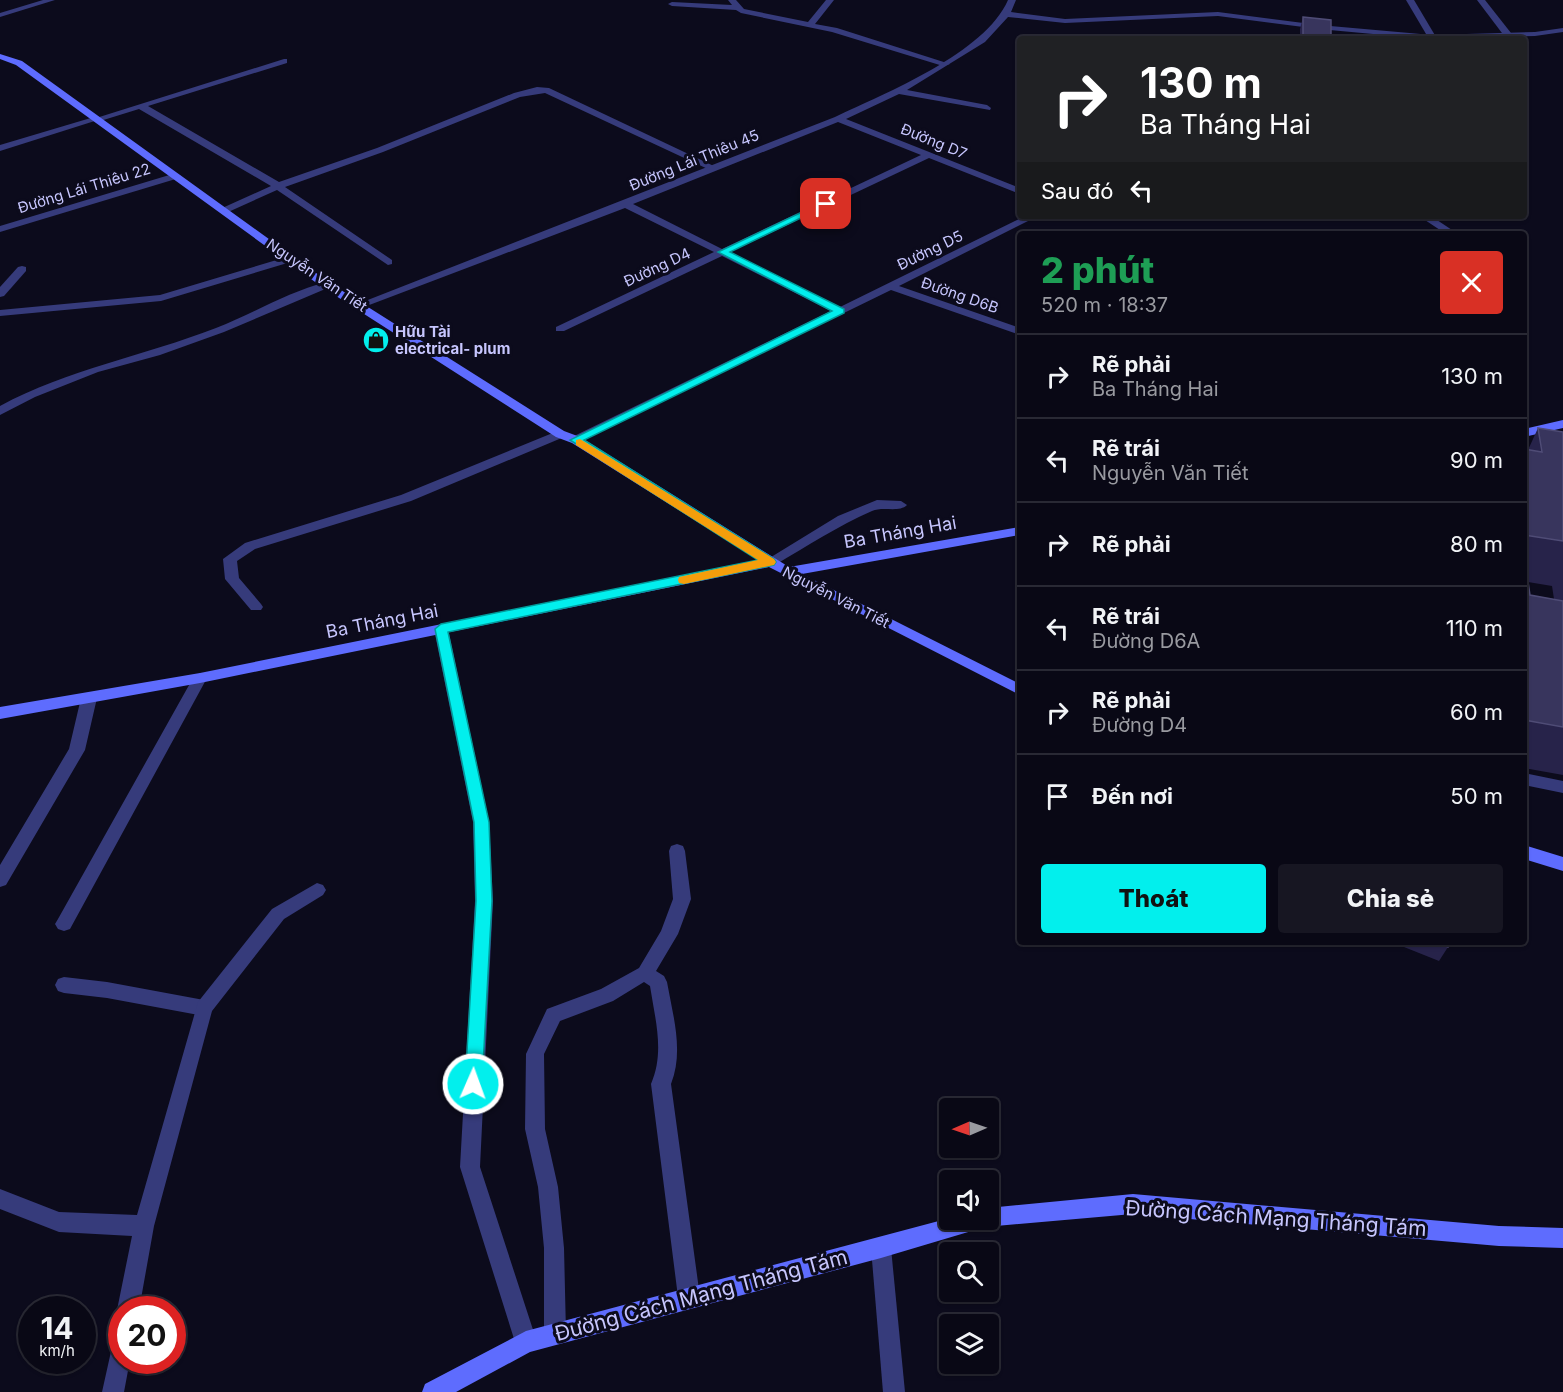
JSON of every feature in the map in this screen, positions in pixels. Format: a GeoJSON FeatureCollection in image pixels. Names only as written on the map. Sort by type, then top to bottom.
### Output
{"type":"FeatureCollection","features":[{"type":"Feature","properties":{"kind":"street"},"geometry":{"type":"LineString","coordinates":[[0,15],[51,0]]}},
{"type":"Feature","properties":{"kind":"street"},"geometry":{"type":"LineString","coordinates":[[732,0],[741,11],[811,24],[946,64]]}},
{"type":"Feature","properties":{"kind":"street"},"geometry":{"type":"LineString","coordinates":[[811,24],[830,0]]}},
{"type":"Feature","properties":{"kind":"street","name":"Đường Lái Thiêu 45"},"geometry":{"type":"LineString","coordinates":[[360,304],[625,204],[838,119],[898,91],[946,64],[982,40],[1006,14],[1012,0]]}},
{"type":"Feature","properties":{"kind":"street"},"geometry":{"type":"LineString","coordinates":[[1410,0],[1435,36]]}},
{"type":"Feature","properties":{"kind":"street"},"geometry":{"type":"LineString","coordinates":[[1481,0],[1508,35]]}},
{"type":"Feature","properties":{"kind":"street"},"geometry":{"type":"LineString","coordinates":[[672,4],[738,8]]}},
{"type":"Feature","properties":{"kind":"street"},"geometry":{"type":"LineString","coordinates":[[1006,14],[1065,21],[1218,14],[1363,35],[1387,36]]}},
{"type":"Feature","properties":{"kind":"street"},"geometry":{"type":"LineString","coordinates":[[1484,36],[1563,30]]}},
{"type":"Feature","properties":{"kind":"street","name":"Nguyễn Văn Tiết"},"geometry":{"type":"LineString","coordinates":[[0,56],[19,63],[326,285],[360,304],[560,434],[576,440],[787,572],[1017,688]]}},
{"type":"Feature","properties":{"kind":"street"},"geometry":{"type":"LineString","coordinates":[[0,148],[284,62]]}},
{"type":"Feature","properties":{"kind":"street"},"geometry":{"type":"LineString","coordinates":[[224,210],[278,186],[380,150],[518,95],[537,90],[546,90],[713,168]]}},
{"type":"Feature","properties":{"kind":"street"},"geometry":{"type":"LineString","coordinates":[[898,91],[987,108]]}},
{"type":"Feature","properties":{"kind":"street"},"geometry":{"type":"LineString","coordinates":[[141,106],[278,186],[388,262]]}},
{"type":"Feature","properties":{"kind":"street","name":"Đường D7"},"geometry":{"type":"LineString","coordinates":[[838,119],[1017,190]]}},
{"type":"Feature","properties":{"kind":"street","name":"Đường D4"},"geometry":{"type":"LineString","coordinates":[[560,328],[929,155]]}},
{"type":"Feature","properties":{"kind":"street","name":"Đường Lái Thiêu 22"},"geometry":{"type":"LineString","coordinates":[[0,229],[176,176]]}},
{"type":"Feature","properties":{"kind":"street"},"geometry":{"type":"LineString","coordinates":[[625,204],[840,311]]}},
{"type":"Feature","properties":{"kind":"street","name":"Đường D5"},"geometry":{"type":"LineString","coordinates":[[576,440],[1028,219]]}},
{"type":"Feature","properties":{"kind":"street"},"geometry":{"type":"LineString","coordinates":[[1429,219],[1447,231]]}},
{"type":"Feature","properties":{"kind":"street"},"geometry":{"type":"LineString","coordinates":[[0,313],[161,298],[290,259]]}},
{"type":"Feature","properties":{"kind":"street"},"geometry":{"type":"LineString","coordinates":[[0,294],[22,269]]}},
{"type":"Feature","properties":{"kind":"street"},"geometry":{"type":"LineString","coordinates":[[0,411],[32,394],[94,370],[156,353],[326,285]]}},
{"type":"Feature","properties":{"kind":"street","name":"Đường D6B"},"geometry":{"type":"LineString","coordinates":[[890,286],[1017,331]]}},
{"type":"Feature","properties":{"kind":"street"},"geometry":{"type":"LineString","coordinates":[[1527,432],[1563,424]]}},
{"type":"Feature","properties":{"kind":"street"},"geometry":{"type":"LineString","coordinates":[[255,607],[232,579],[230,559],[250,546],[406,498],[560,434]]}},
{"type":"Feature","properties":{"kind":"street"},"geometry":{"type":"LineString","coordinates":[[770,562],[843,519],[877,504],[901,505]]}},
{"type":"Feature","properties":{"kind":"street","name":"Ba Tháng Hai"},"geometry":{"type":"LineString","coordinates":[[787,572],[1017,532]]}},
{"type":"Feature","properties":{"kind":"street","name":"Ba Tháng Hai"},"geometry":{"type":"LineString","coordinates":[[0,713],[200,678],[770,562]]}},
{"type":"Feature","properties":{"kind":"street"},"geometry":{"type":"LineString","coordinates":[[441,629],[481,822],[484,901],[470,1167],[526,1342]]}},
{"type":"Feature","properties":{"kind":"street"},"geometry":{"type":"LineString","coordinates":[[64,924],[200,678]]}},
{"type":"Feature","properties":{"kind":"street"},"geometry":{"type":"LineString","coordinates":[[0,880],[77,750],[89,698]]}},
{"type":"Feature","properties":{"kind":"street"},"geometry":{"type":"LineString","coordinates":[[1527,780],[1563,787]]}},
{"type":"Feature","properties":{"kind":"street"},"geometry":{"type":"LineString","coordinates":[[555,1334],[554,1248],[548,1187],[536,1129],[535,1054],[553,1015],[607,995],[645,973],[669,934],[682,899],[676,851]]}},
{"type":"Feature","properties":{"kind":"street"},"geometry":{"type":"LineString","coordinates":[[1527,853],[1563,864]]}},
{"type":"Feature","properties":{"kind":"street"},"geometry":{"type":"LineString","coordinates":[[131,1296],[144,1226],[204,1008],[278,914],[317,890]]}},
{"type":"Feature","properties":{"kind":"street"},"geometry":{"type":"LineString","coordinates":[[645,973],[658,982],[667,1047],[668,1066],[661,1084],[689,1297]]}},
{"type":"Feature","properties":{"kind":"street"},"geometry":{"type":"LineString","coordinates":[[64,985],[107,990],[204,1008]]}},
{"type":"Feature","properties":{"kind":"street"},"geometry":{"type":"LineString","coordinates":[[0,1199],[59,1222],[144,1226]]}},
{"type":"Feature","properties":{"kind":"street","name":"Đường Cách Mạng Tháng Tám"},"geometry":{"type":"LineString","coordinates":[[999,1217],[1132,1204],[1499,1236],[1563,1238]]}},
{"type":"Feature","properties":{"kind":"street","name":"Đường Cách Mạng Tháng Tám"},"geometry":{"type":"LineString","coordinates":[[433,1392],[526,1342],[943,1230]]}},
{"type":"Feature","properties":{"kind":"street"},"geometry":{"type":"LineString","coordinates":[[881,1248],[894,1392]]}},
{"type":"Feature","properties":{"kind":"street"},"geometry":{"type":"LineString","coordinates":[[113,1392],[117,1374]]}},
{"type":"Feature","properties":{"kind":"building"},"geometry":{"type":"Polygon","coordinates":[[[1303,17],[1331,20],[1331,36],[1303,36],[1303,17]]]}},
{"type":"Feature","properties":{"kind":"building"},"geometry":{"type":"Polygon","coordinates":[[[1538,428],[1563,432],[1563,541],[1527,535],[1527,450],[1542,452],[1538,428]]]}},
{"type":"Feature","properties":{"kind":"building"},"geometry":{"type":"Polygon","coordinates":[[[1527,575],[1530,595],[1563,601],[1563,727],[1527,721],[1527,575]]]}},
{"type":"Feature","properties":{"kind":"slow traffic"},"geometry":{"type":"LineString","coordinates":[[580,442],[770,562],[684,580]]}},
{"type":"Feature","properties":{"kind":"place","name":"Hữu Tài electrical- plum"},"geometry":{"type":"Point","coordinates":[376,340]}},
{"type":"Feature","properties":{"kind":"route"},"geometry":{"type":"LineString","coordinates":[[473,1084],[484,901],[481,822],[441,629],[770,562],[576,440],[840,311],[723,252],[826,204]]}}]}
